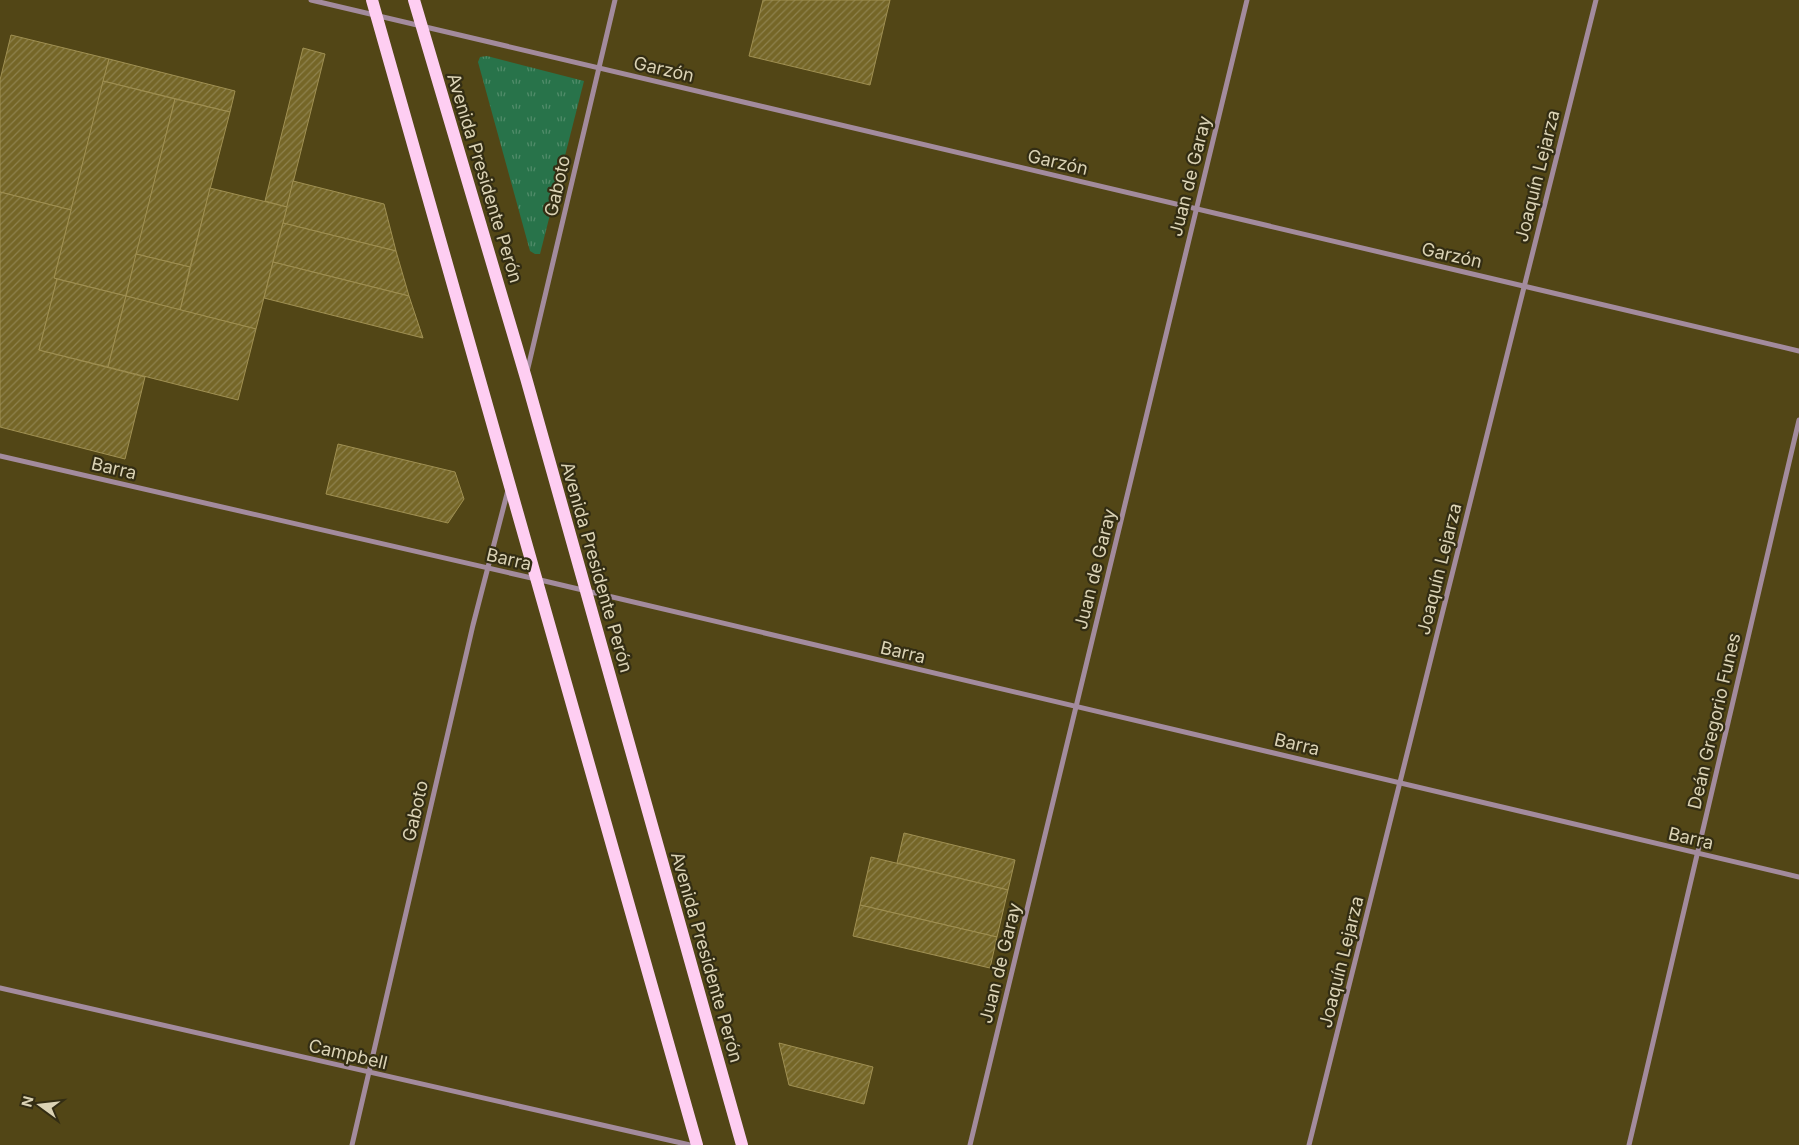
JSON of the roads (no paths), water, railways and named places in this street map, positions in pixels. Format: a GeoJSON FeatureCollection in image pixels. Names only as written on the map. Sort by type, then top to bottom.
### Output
{"type":"FeatureCollection","features":[{"type":"Feature","properties":{"kind":"main road"},"geometry":{"type":"LineString","coordinates":[[372,0],[697,1145]]}},
{"type":"Feature","properties":{"kind":"main road","name":"Avenida Presidente Perón"},"geometry":{"type":"LineString","coordinates":[[414,0],[526,378],[742,1145]]}},
{"type":"Feature","properties":{"kind":"street","name":"Garzón"},"geometry":{"type":"LineString","coordinates":[[311,0],[1799,351]]}},
{"type":"Feature","properties":{"kind":"street","name":"Gaboto"},"geometry":{"type":"LineString","coordinates":[[526,378],[615,0]]}},
{"type":"Feature","properties":{"kind":"street","name":"Juan de Garay"},"geometry":{"type":"LineString","coordinates":[[970,1145],[1247,0]]}},
{"type":"Feature","properties":{"kind":"street","name":"Joaquín Lejarza"},"geometry":{"type":"LineString","coordinates":[[1309,1145],[1596,0]]}},
{"type":"Feature","properties":{"kind":"street","name":"Deán Gregorio Funes"},"geometry":{"type":"LineString","coordinates":[[1629,1145],[1799,420]]}},
{"type":"Feature","properties":{"kind":"street","name":"Barra"},"geometry":{"type":"LineString","coordinates":[[0,456],[536,579],[1799,877]]}},
{"type":"Feature","properties":{"kind":"street","name":"Gaboto"},"geometry":{"type":"LineString","coordinates":[[352,1145],[487,568],[510,484]]}},
{"type":"Feature","properties":{"kind":"street","name":"Campbell"},"geometry":{"type":"LineString","coordinates":[[0,988],[690,1145]]}}]}
